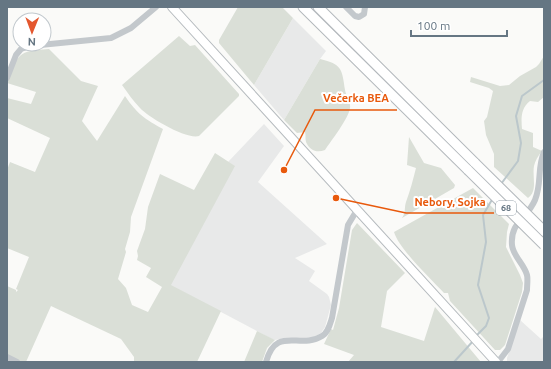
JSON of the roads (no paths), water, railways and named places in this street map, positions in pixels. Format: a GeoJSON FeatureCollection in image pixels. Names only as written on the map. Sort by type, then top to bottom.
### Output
{"type":"FeatureCollection","features":[{"type":"Feature","properties":{"kind":"highway","name":"68"},"geometry":{"type":"LineString","coordinates":[[303,7],[544,245]]}},
{"type":"Feature","properties":{"kind":"highway","name":"68"},"geometry":{"type":"LineString","coordinates":[[318,7],[544,231]]}},
{"type":"Feature","properties":{"kind":"main road"},"geometry":{"type":"LineString","coordinates":[[172,7],[356,210],[497,362]]}},
{"type":"Feature","properties":{"kind":"street"},"geometry":{"type":"LineString","coordinates":[[7,78],[16,55],[21,49],[30,46],[111,38],[131,28],[156,7]]}},
{"type":"Feature","properties":{"kind":"street"},"geometry":{"type":"LineString","coordinates":[[346,7],[355,16],[359,17],[364,14],[365,7]]}},
{"type":"Feature","properties":{"kind":"street"},"geometry":{"type":"LineString","coordinates":[[497,362],[508,349],[528,282],[528,276],[512,248],[512,230],[529,210],[541,191],[539,165],[544,152]]}},
{"type":"Feature","properties":{"kind":"street"},"geometry":{"type":"LineString","coordinates":[[266,362],[271,349],[276,343],[284,340],[309,341],[323,336],[328,329],[332,318],[348,225],[356,210]]}},
{"type":"Feature","properties":{"kind":"street"},"geometry":{"type":"LineString","coordinates":[[7,357],[17,362]]}},
{"type":"Feature","properties":{"kind":"waterway"},"geometry":{"type":"LineString","coordinates":[[501,184],[518,161],[521,143],[516,116],[522,96],[544,80]]}},
{"type":"Feature","properties":{"kind":"waterway"},"geometry":{"type":"LineString","coordinates":[[476,336],[486,326],[489,318],[478,285],[486,242],[483,215],[493,198]]}},
{"type":"Feature","properties":{"kind":"waterway"},"geometry":{"type":"LineString","coordinates":[[454,362],[474,340]]}},
{"type":"Feature","properties":{"kind":"place","name":"Večerka BEA"},"geometry":{"type":"Point","coordinates":[284,170]}},
{"type":"Feature","properties":{"kind":"place","name":"Nebory, Sojka"},"geometry":{"type":"Point","coordinates":[336,198]}}]}
